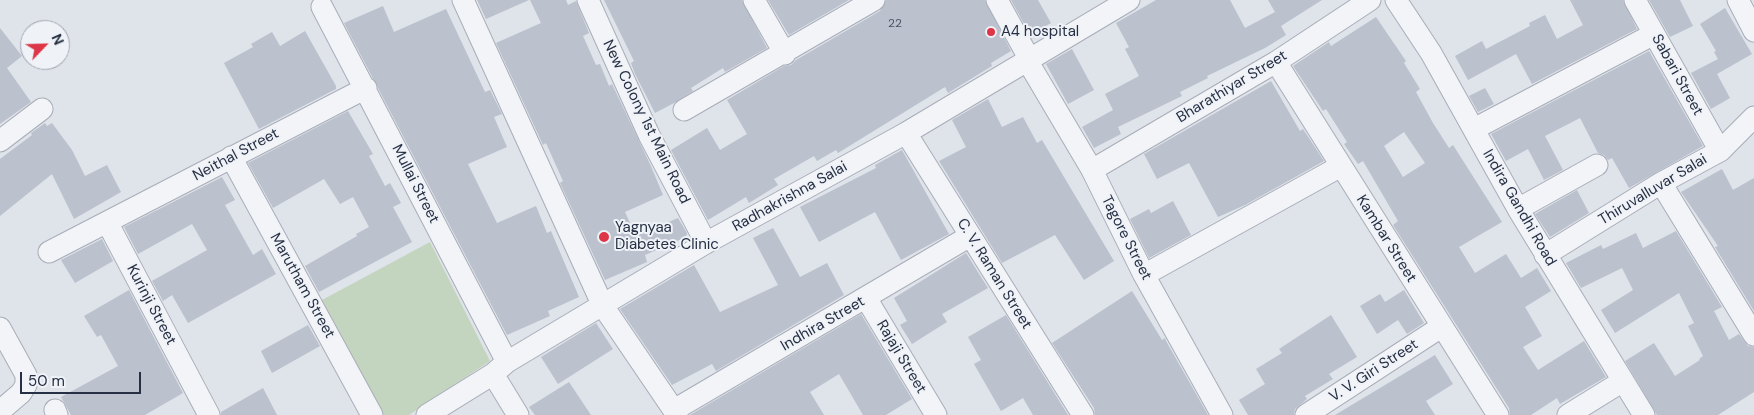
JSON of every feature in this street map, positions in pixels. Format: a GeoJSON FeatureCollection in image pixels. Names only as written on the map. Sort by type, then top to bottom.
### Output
{"type":"FeatureCollection","features":[{"type":"Feature","properties":{"kind":"street"},"geometry":{"type":"LineString","coordinates":[[463,0],[603,306],[676,413]]}},
{"type":"Feature","properties":{"kind":"street","name":"New Colony 1st Main Road"},"geometry":{"type":"LineString","coordinates":[[588,0],[649,135],[706,243]]}},
{"type":"Feature","properties":{"kind":"street"},"geometry":{"type":"LineString","coordinates":[[754,0],[785,54]]}},
{"type":"Feature","properties":{"kind":"street"},"geometry":{"type":"LineString","coordinates":[[684,110],[785,54],[874,0]]}},
{"type":"Feature","properties":{"kind":"street","name":"Tagore Street"},"geometry":{"type":"LineString","coordinates":[[997,0],[1029,61],[1092,170],[1144,275],[1222,415]]}},
{"type":"Feature","properties":{"kind":"street","name":"Radhakrishna Salai"},"geometry":{"type":"LineString","coordinates":[[427,415],[500,368],[706,243],[906,133],[1129,0]]}},
{"type":"Feature","properties":{"kind":"street","name":"Bharathiyar Street"},"geometry":{"type":"LineString","coordinates":[[1092,170],[1276,62],[1370,0]]}},
{"type":"Feature","properties":{"kind":"street","name":"Indira Gandhi Road"},"geometry":{"type":"LineString","coordinates":[[1396,0],[1430,53],[1545,255],[1644,415]]}},
{"type":"Feature","properties":{"kind":"street","name":"Sabari Street"},"geometry":{"type":"LineString","coordinates":[[1635,0],[1720,151]]}},
{"type":"Feature","properties":{"kind":"street"},"geometry":{"type":"LineString","coordinates":[[1738,0],[1754,30]]}},
{"type":"Feature","properties":{"kind":"street","name":"Mullai Street"},"geometry":{"type":"LineString","coordinates":[[322,6],[366,88],[500,368],[518,415]]}},
{"type":"Feature","properties":{"kind":"street"},"geometry":{"type":"LineString","coordinates":[[1474,129],[1654,34]]}},
{"type":"Feature","properties":{"kind":"street","name":"Kambar Street"},"geometry":{"type":"LineString","coordinates":[[1276,62],[1498,415]]}},
{"type":"Feature","properties":{"kind":"street","name":"Neithal Street"},"geometry":{"type":"LineString","coordinates":[[49,252],[366,88]]}},
{"type":"Feature","properties":{"kind":"street"},"geometry":{"type":"LineString","coordinates":[[0,141],[42,109]]}},
{"type":"Feature","properties":{"kind":"street","name":"Thiruvalluvar Salai"},"geometry":{"type":"LineString","coordinates":[[1545,255],[1661,183],[1720,151],[1754,117]]}},
{"type":"Feature","properties":{"kind":"street","name":"C. V. Raman Street"},"geometry":{"type":"LineString","coordinates":[[906,133],[1083,415]]}},
{"type":"Feature","properties":{"kind":"street","name":"Marutham Street"},"geometry":{"type":"LineString","coordinates":[[231,157],[372,415]]}},
{"type":"Feature","properties":{"kind":"street"},"geometry":{"type":"LineString","coordinates":[[1518,209],[1597,165]]}},
{"type":"Feature","properties":{"kind":"street"},"geometry":{"type":"LineString","coordinates":[[1144,275],[1341,166]]}},
{"type":"Feature","properties":{"kind":"street"},"geometry":{"type":"LineString","coordinates":[[1661,183],[1754,335]]}},
{"type":"Feature","properties":{"kind":"street","name":"Kurinji Street"},"geometry":{"type":"LineString","coordinates":[[107,222],[209,415]]}},
{"type":"Feature","properties":{"kind":"street","name":"Indhira Street"},"geometry":{"type":"LineString","coordinates":[[676,413],[970,236]]}},
{"type":"Feature","properties":{"kind":"street","name":"Rajaji Street"},"geometry":{"type":"LineString","coordinates":[[866,298],[929,413]]}},
{"type":"Feature","properties":{"kind":"street","name":"V. V. Giri Street"},"geometry":{"type":"LineString","coordinates":[[1306,415],[1441,327]]}},
{"type":"Feature","properties":{"kind":"street"},"geometry":{"type":"LineString","coordinates":[[0,328],[26,375],[26,385],[21,393],[0,411]]}},
{"type":"Feature","properties":{"kind":"street"},"geometry":{"type":"LineString","coordinates":[[1568,415],[1622,381]]}},
{"type":"Feature","properties":{"kind":"green space"},"geometry":{"type":"Polygon","coordinates":[[[430,242],[490,361],[409,415],[384,415],[322,300],[430,242]]]}},
{"type":"Feature","properties":{"kind":"building"},"geometry":{"type":"Polygon","coordinates":[[[477,0],[529,0],[486,19],[477,0]]]}},
{"type":"Feature","properties":{"kind":"building"},"geometry":{"type":"Polygon","coordinates":[[[530,0],[566,0],[568,5],[576,1],[589,33],[583,36],[596,65],[600,64],[609,86],[612,84],[650,164],[663,195],[625,212],[636,236],[678,218],[687,233],[686,237],[645,255],[647,262],[605,280],[560,183],[563,181],[546,143],[543,145],[496,43],[541,23],[530,0]]]}},
{"type":"Feature","properties":{"kind":"building"},"geometry":{"type":"Polygon","coordinates":[[[604,0],[742,0],[767,48],[725,72],[723,68],[691,88],[693,91],[655,113],[635,74],[631,63],[634,61],[604,0]]]}},
{"type":"Feature","properties":{"kind":"building"},"geometry":{"type":"Polygon","coordinates":[[[768,0],[849,0],[789,35],[768,0]]]}},
{"type":"Feature","properties":{"kind":"building"},"geometry":{"type":"Polygon","coordinates":[[[886,0],[985,0],[1011,51],[991,63],[992,66],[948,93],[945,87],[838,153],[836,150],[817,161],[814,156],[774,179],[778,185],[749,203],[746,197],[708,220],[671,150],[707,128],[720,150],[747,134],[727,100],[784,66],[791,65],[796,60],[880,11],[886,0]]]}},
{"type":"Feature","properties":{"kind":"building"},"geometry":{"type":"Polygon","coordinates":[[[1011,0],[1038,0],[1051,23],[1030,35],[1011,0]]]}},
{"type":"Feature","properties":{"kind":"building"},"geometry":{"type":"Polygon","coordinates":[[[1156,0],[1230,0],[1245,28],[1275,12],[1268,0],[1322,0],[1281,26],[1286,35],[1265,48],[1207,76],[1208,78],[1180,92],[1182,96],[1118,127],[1121,134],[1094,148],[1082,127],[1113,110],[1105,94],[1139,76],[1125,49],[1129,47],[1116,23],[1156,0]]]}},
{"type":"Feature","properties":{"kind":"building"},"geometry":{"type":"Polygon","coordinates":[[[1570,0],[1623,0],[1637,29],[1532,84],[1516,54],[1468,80],[1455,56],[1482,41],[1486,49],[1530,26],[1529,23],[1545,15],[1557,39],[1583,25],[1570,0]]]}},
{"type":"Feature","properties":{"kind":"building"},"geometry":{"type":"Polygon","coordinates":[[[1649,0],[1680,0],[1693,26],[1670,37],[1649,0]]]}},
{"type":"Feature","properties":{"kind":"building"},"geometry":{"type":"Polygon","coordinates":[[[383,6],[394,32],[446,9],[485,92],[490,90],[502,114],[494,117],[507,147],[468,164],[497,223],[536,206],[547,233],[551,231],[579,297],[548,311],[550,316],[507,335],[344,23],[383,6]]]}},
{"type":"Feature","properties":{"kind":"building"},"geometry":{"type":"Polygon","coordinates":[[[1725,8],[1752,54],[1717,74],[1730,98],[1711,109],[1691,73],[1718,59],[1714,52],[1716,51],[1700,24],[1725,8]]]}},
{"type":"Feature","properties":{"kind":"building"},"geometry":{"type":"Polygon","coordinates":[[[1376,17],[1406,61],[1404,63],[1420,89],[1416,92],[1433,123],[1449,148],[1453,145],[1502,222],[1459,247],[1475,273],[1506,254],[1521,278],[1537,268],[1551,291],[1525,307],[1542,336],[1523,347],[1538,370],[1584,341],[1606,377],[1560,404],[1557,398],[1531,415],[1510,415],[1509,408],[1393,225],[1398,221],[1363,161],[1358,164],[1344,144],[1347,142],[1326,109],[1323,111],[1293,66],[1329,42],[1331,46],[1376,17]],[[1404,132],[1384,146],[1403,177],[1425,163],[1404,132]]]}},
{"type":"Feature","properties":{"kind":"building"},"geometry":{"type":"Polygon","coordinates":[[[0,28],[20,53],[20,58],[7,68],[31,102],[0,124],[0,28]]]}},
{"type":"Feature","properties":{"kind":"building"},"geometry":{"type":"Polygon","coordinates":[[[305,31],[336,89],[259,129],[224,63],[253,47],[251,44],[272,32],[280,46],[305,31]]]}},
{"type":"Feature","properties":{"kind":"building"},"geometry":{"type":"Polygon","coordinates":[[[1072,49],[1094,90],[1068,104],[1046,64],[1072,49]]]}},
{"type":"Feature","properties":{"kind":"building"},"geometry":{"type":"Polygon","coordinates":[[[1649,51],[1703,146],[1629,188],[1612,158],[1608,160],[1604,155],[1598,153],[1580,118],[1545,136],[1563,170],[1544,180],[1528,149],[1506,161],[1491,134],[1649,51]]]}},
{"type":"Feature","properties":{"kind":"building"},"geometry":{"type":"Polygon","coordinates":[[[1271,81],[1300,131],[1303,129],[1324,161],[1245,205],[1218,217],[1189,163],[1157,179],[1144,154],[1271,81]]]}},
{"type":"Feature","properties":{"kind":"building"},"geometry":{"type":"Polygon","coordinates":[[[1485,88],[1494,104],[1478,112],[1469,96],[1485,88]]]}},
{"type":"Feature","properties":{"kind":"building"},"geometry":{"type":"Polygon","coordinates":[[[988,99],[1002,127],[1023,117],[1037,143],[1042,140],[1114,261],[1084,280],[1055,235],[1002,263],[939,161],[966,147],[952,120],[988,99]]]}},
{"type":"Feature","properties":{"kind":"building"},"geometry":{"type":"Polygon","coordinates":[[[348,111],[373,154],[369,156],[385,186],[390,183],[401,203],[393,207],[412,242],[319,292],[305,266],[369,227],[353,197],[340,204],[324,179],[273,208],[248,163],[348,111]]]}},
{"type":"Feature","properties":{"kind":"building"},"geometry":{"type":"Polygon","coordinates":[[[45,123],[47,126],[52,123],[72,150],[85,176],[107,165],[121,192],[74,219],[52,174],[0,216],[0,159],[45,123]]]}},
{"type":"Feature","properties":{"kind":"building"},"geometry":{"type":"Polygon","coordinates":[[[902,150],[949,234],[901,260],[875,212],[819,242],[800,207],[876,168],[875,165],[902,150]]]}},
{"type":"Feature","properties":{"kind":"building"},"geometry":{"type":"Polygon","coordinates":[[[1722,169],[1733,190],[1754,178],[1754,311],[1715,247],[1718,246],[1681,192],[1722,169]]]}},
{"type":"Feature","properties":{"kind":"building"},"geometry":{"type":"Polygon","coordinates":[[[222,177],[235,200],[225,205],[253,255],[262,249],[276,274],[188,323],[172,295],[163,301],[152,281],[207,250],[192,224],[138,254],[124,227],[222,177]]]}},
{"type":"Feature","properties":{"kind":"building"},"geometry":{"type":"Polygon","coordinates":[[[1577,190],[1589,213],[1550,237],[1535,214],[1577,190]]]}},
{"type":"Feature","properties":{"kind":"building"},"geometry":{"type":"Polygon","coordinates":[[[1173,201],[1191,235],[1149,258],[1130,219],[1149,209],[1151,213],[1173,201]]]}},
{"type":"Feature","properties":{"kind":"building"},"geometry":{"type":"Polygon","coordinates":[[[773,228],[800,277],[827,263],[844,295],[716,371],[712,364],[672,385],[620,309],[694,265],[720,312],[778,285],[753,238],[773,228]]]}},
{"type":"Feature","properties":{"kind":"building"},"geometry":{"type":"Polygon","coordinates":[[[1676,231],[1722,307],[1714,311],[1729,340],[1739,334],[1748,346],[1754,347],[1754,392],[1718,415],[1657,415],[1625,361],[1654,343],[1675,376],[1700,360],[1703,356],[1688,326],[1694,323],[1679,293],[1615,333],[1601,310],[1633,290],[1622,268],[1581,288],[1566,263],[1601,245],[1603,249],[1636,233],[1643,248],[1676,231]]]}},
{"type":"Feature","properties":{"kind":"building"},"geometry":{"type":"Polygon","coordinates":[[[102,239],[113,261],[75,283],[61,260],[102,239]]]}},
{"type":"Feature","properties":{"kind":"building"},"geometry":{"type":"Polygon","coordinates":[[[966,253],[988,288],[942,314],[947,322],[912,344],[900,325],[907,321],[894,298],[966,253]]]}},
{"type":"Feature","properties":{"kind":"building"},"geometry":{"type":"Polygon","coordinates":[[[129,290],[183,393],[145,415],[71,415],[61,397],[118,366],[101,335],[97,337],[84,316],[129,290]]]}},
{"type":"Feature","properties":{"kind":"building"},"geometry":{"type":"Polygon","coordinates":[[[1404,290],[1424,323],[1407,334],[1398,320],[1377,334],[1360,306],[1380,294],[1385,302],[1404,290]]]}},
{"type":"Feature","properties":{"kind":"building"},"geometry":{"type":"Polygon","coordinates":[[[1132,291],[1162,340],[1165,338],[1208,415],[1095,415],[1094,408],[1052,343],[1132,291]]]}},
{"type":"Feature","properties":{"kind":"building"},"geometry":{"type":"Polygon","coordinates":[[[861,314],[912,399],[886,415],[863,415],[839,374],[810,392],[824,415],[690,415],[861,314]]]}},
{"type":"Feature","properties":{"kind":"building"},"geometry":{"type":"Polygon","coordinates":[[[1006,315],[1068,415],[1033,415],[1023,398],[1001,411],[974,364],[981,360],[968,337],[1006,315]]]}},
{"type":"Feature","properties":{"kind":"building"},"geometry":{"type":"Polygon","coordinates":[[[1331,315],[1357,357],[1329,374],[1333,379],[1305,396],[1307,399],[1295,409],[1294,415],[1248,415],[1239,400],[1265,384],[1256,369],[1282,353],[1279,349],[1331,315]]]}},
{"type":"Feature","properties":{"kind":"building"},"geometry":{"type":"Polygon","coordinates":[[[596,323],[613,349],[558,384],[541,357],[596,323]]]}},
{"type":"Feature","properties":{"kind":"building"},"geometry":{"type":"Polygon","coordinates":[[[308,325],[320,346],[272,373],[261,351],[308,325]]]}},
{"type":"Feature","properties":{"kind":"building"},"geometry":{"type":"Polygon","coordinates":[[[1435,355],[1453,384],[1426,401],[1435,415],[1335,415],[1435,355]]]}},
{"type":"Feature","properties":{"kind":"building"},"geometry":{"type":"Polygon","coordinates":[[[569,382],[591,415],[535,415],[529,407],[569,382]]]}},
{"type":"Feature","properties":{"kind":"building"},"geometry":{"type":"Polygon","coordinates":[[[263,388],[277,415],[221,415],[221,412],[263,388]]]}},
{"type":"Feature","properties":{"kind":"place","name":"A4 hospital"},"geometry":{"type":"Point","coordinates":[991,32]}},
{"type":"Feature","properties":{"kind":"place","name":"Yagnyaa Diabetes Clinic"},"geometry":{"type":"Point","coordinates":[604,237]}}]}
